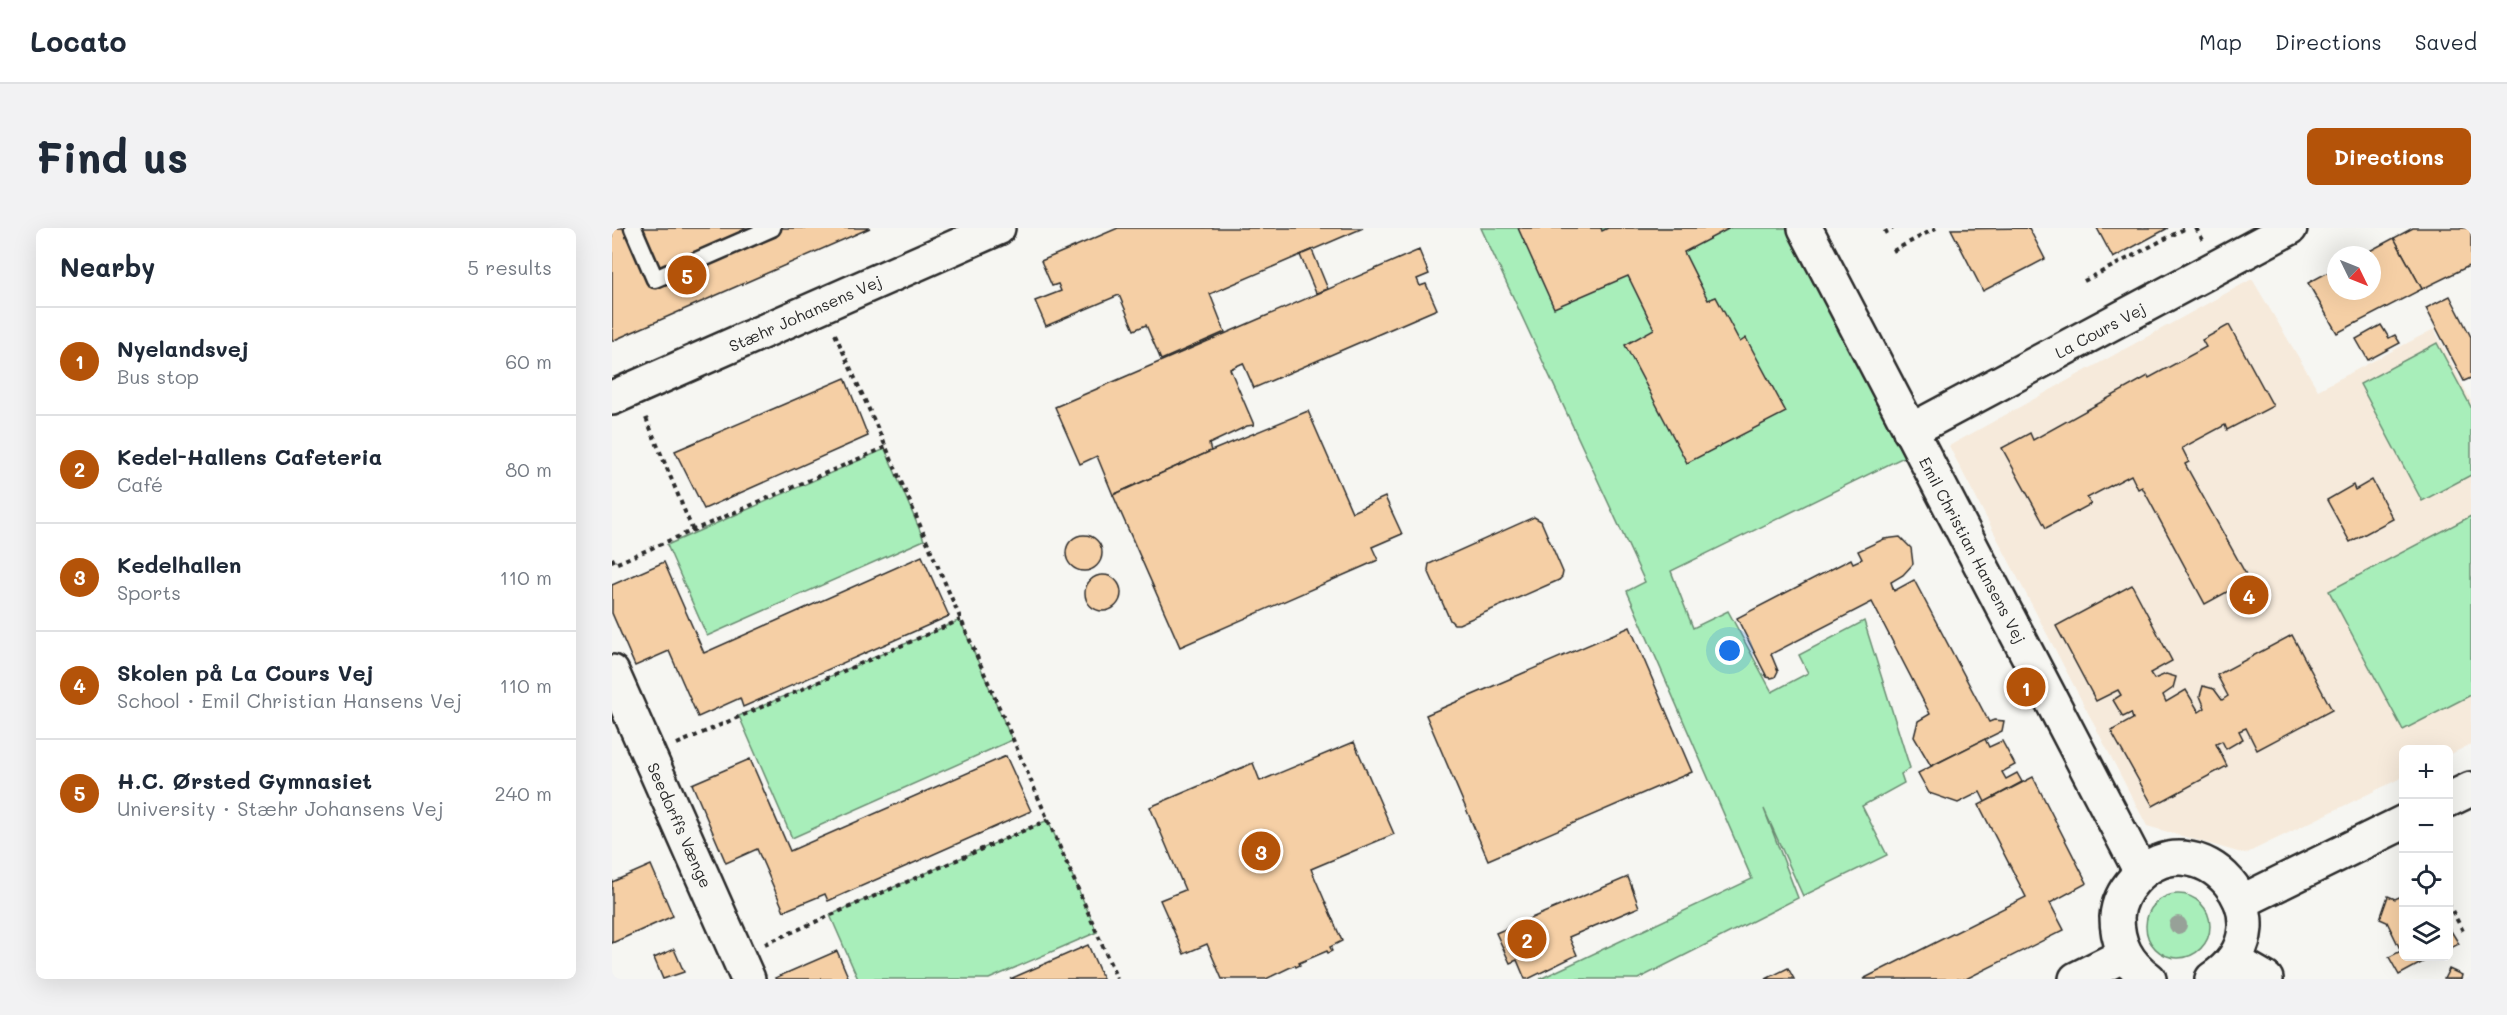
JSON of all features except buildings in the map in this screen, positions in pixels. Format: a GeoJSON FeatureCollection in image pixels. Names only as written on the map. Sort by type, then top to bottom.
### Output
{"type":"FeatureCollection","features":[{"type":"Feature","properties":{"kind":"street","name":"Stæhr Johansens Vej"},"geometry":{"type":"LineString","coordinates":[[623,393],[998,228]]}},
{"type":"Feature","properties":{"kind":"street","name":"Emil Christian Hansens Vej"},"geometry":{"type":"LineString","coordinates":[[1805,228],[2141,872]]}},
{"type":"Feature","properties":{"kind":"street","name":"La Cours Vej"},"geometry":{"type":"LineString","coordinates":[[1910,431],[2290,228]]}},
{"type":"Feature","properties":{"kind":"street","name":"Seedorffs Vænge"},"geometry":{"type":"LineString","coordinates":[[612,672],[743,968]]}},
{"type":"Feature","properties":{"kind":"street"},"geometry":{"type":"LineString","coordinates":[[2450,799],[2471,789]]}},
{"type":"Feature","properties":{"kind":"street"},"geometry":{"type":"LineString","coordinates":[[2241,902],[2399,824]]}},
{"type":"Feature","properties":{"kind":"street"},"geometry":{"type":"LineString","coordinates":[[2149,979],[2137,970],[2124,954],[2117,933],[2117,910],[2126,889],[2141,872],[2155,864],[2176,859],[2188,859],[2210,865],[2227,878],[2241,902],[2245,917],[2243,940],[2223,970],[2266,979]]}},
{"type":"Feature","properties":{"kind":"street"},"geometry":{"type":"LineString","coordinates":[[2076,979],[2124,954]]}},
{"type":"Feature","properties":{"kind":"lane"},"geometry":{"type":"LineString","coordinates":[[633,228],[655,279],[772,228]]}},
{"type":"Feature","properties":{"kind":"path"},"geometry":{"type":"LineString","coordinates":[[1884,233],[1893,228]]}},
{"type":"Feature","properties":{"kind":"path"},"geometry":{"type":"LineString","coordinates":[[1893,251],[1936,228]]}},
{"type":"Feature","properties":{"kind":"path"},"geometry":{"type":"LineString","coordinates":[[2084,281],[2185,228]]}},
{"type":"Feature","properties":{"kind":"path"},"geometry":{"type":"LineString","coordinates":[[821,305],[886,447],[1118,979]]}},
{"type":"Feature","properties":{"kind":"path"},"geometry":{"type":"LineString","coordinates":[[623,393],[693,531]]}},
{"type":"Feature","properties":{"kind":"path"},"geometry":{"type":"LineString","coordinates":[[612,558],[615,564],[886,447]]}},
{"type":"Feature","properties":{"kind":"path"},"geometry":{"type":"LineString","coordinates":[[650,756],[960,620]]}},
{"type":"Feature","properties":{"kind":"path"},"geometry":{"type":"LineString","coordinates":[[743,968],[1048,820]]}},
{"type":"Feature","properties":{"kind":"path"},"geometry":{"type":"LineString","coordinates":[[2450,907],[2463,931]]}},
{"type":"Feature","properties":{"kind":"shaded area"},"geometry":{"type":"Polygon","coordinates":[[[2252,279],[2318,390],[2434,329],[2471,401],[2471,744],[2453,753],[2453,745],[2399,745],[2399,779],[2245,854],[2147,826],[1949,446],[2252,279]]]}},
{"type":"Feature","properties":{"kind":"green space"},"geometry":{"type":"Polygon","coordinates":[[[1481,228],[1790,228],[1904,457],[1671,571],[1693,628],[1728,611],[1772,692],[1808,673],[1799,655],[1864,621],[1910,768],[1901,774],[1904,783],[1862,806],[1887,855],[1803,896],[1764,809],[1798,898],[1638,979],[1540,979],[1752,879],[1627,591],[1645,582],[1481,228]]]}},
{"type":"Feature","properties":{"kind":"green space"},"geometry":{"type":"Polygon","coordinates":[[[2437,343],[2471,407],[2471,475],[2422,501],[2360,384],[2437,343]]]}},
{"type":"Feature","properties":{"kind":"green space"},"geometry":{"type":"Polygon","coordinates":[[[885,449],[924,540],[707,636],[667,545],[885,449]]]}},
{"type":"Feature","properties":{"kind":"green space"},"geometry":{"type":"Polygon","coordinates":[[[2471,516],[2471,695],[2403,730],[2329,591],[2471,516]]]}},
{"type":"Feature","properties":{"kind":"green space"},"geometry":{"type":"Polygon","coordinates":[[[960,620],[1012,740],[792,838],[739,716],[960,620]]]}},
{"type":"Feature","properties":{"kind":"green space"},"geometry":{"type":"Polygon","coordinates":[[[1048,820],[1097,932],[989,979],[858,979],[830,915],[1048,820]]]}},
{"type":"Feature","properties":{"kind":"green space"},"geometry":{"type":"Polygon","coordinates":[[[2178,894],[2196,899],[2201,903],[2205,908],[2210,926],[2205,944],[2201,949],[2196,953],[2178,958],[2160,953],[2155,949],[2151,944],[2146,926],[2151,908],[2155,903],[2160,899],[2178,894]]]}},
{"type":"Feature","properties":{"kind":"place","name":"H.C. Ørsted Gymnasiet"},"geometry":{"type":"Point","coordinates":[687,275]}},
{"type":"Feature","properties":{"kind":"place","name":"Skolen på La Cours Vej"},"geometry":{"type":"Point","coordinates":[2249,595]}},
{"type":"Feature","properties":{"kind":"place","name":"Nyelandsvej"},"geometry":{"type":"Point","coordinates":[2026,687]}},
{"type":"Feature","properties":{"kind":"place","name":"Kedelhallen"},"geometry":{"type":"Point","coordinates":[1261,851]}},
{"type":"Feature","properties":{"kind":"place","name":"Kedel-Hallens Cafeteria"},"geometry":{"type":"Point","coordinates":[1527,939]}}]}
